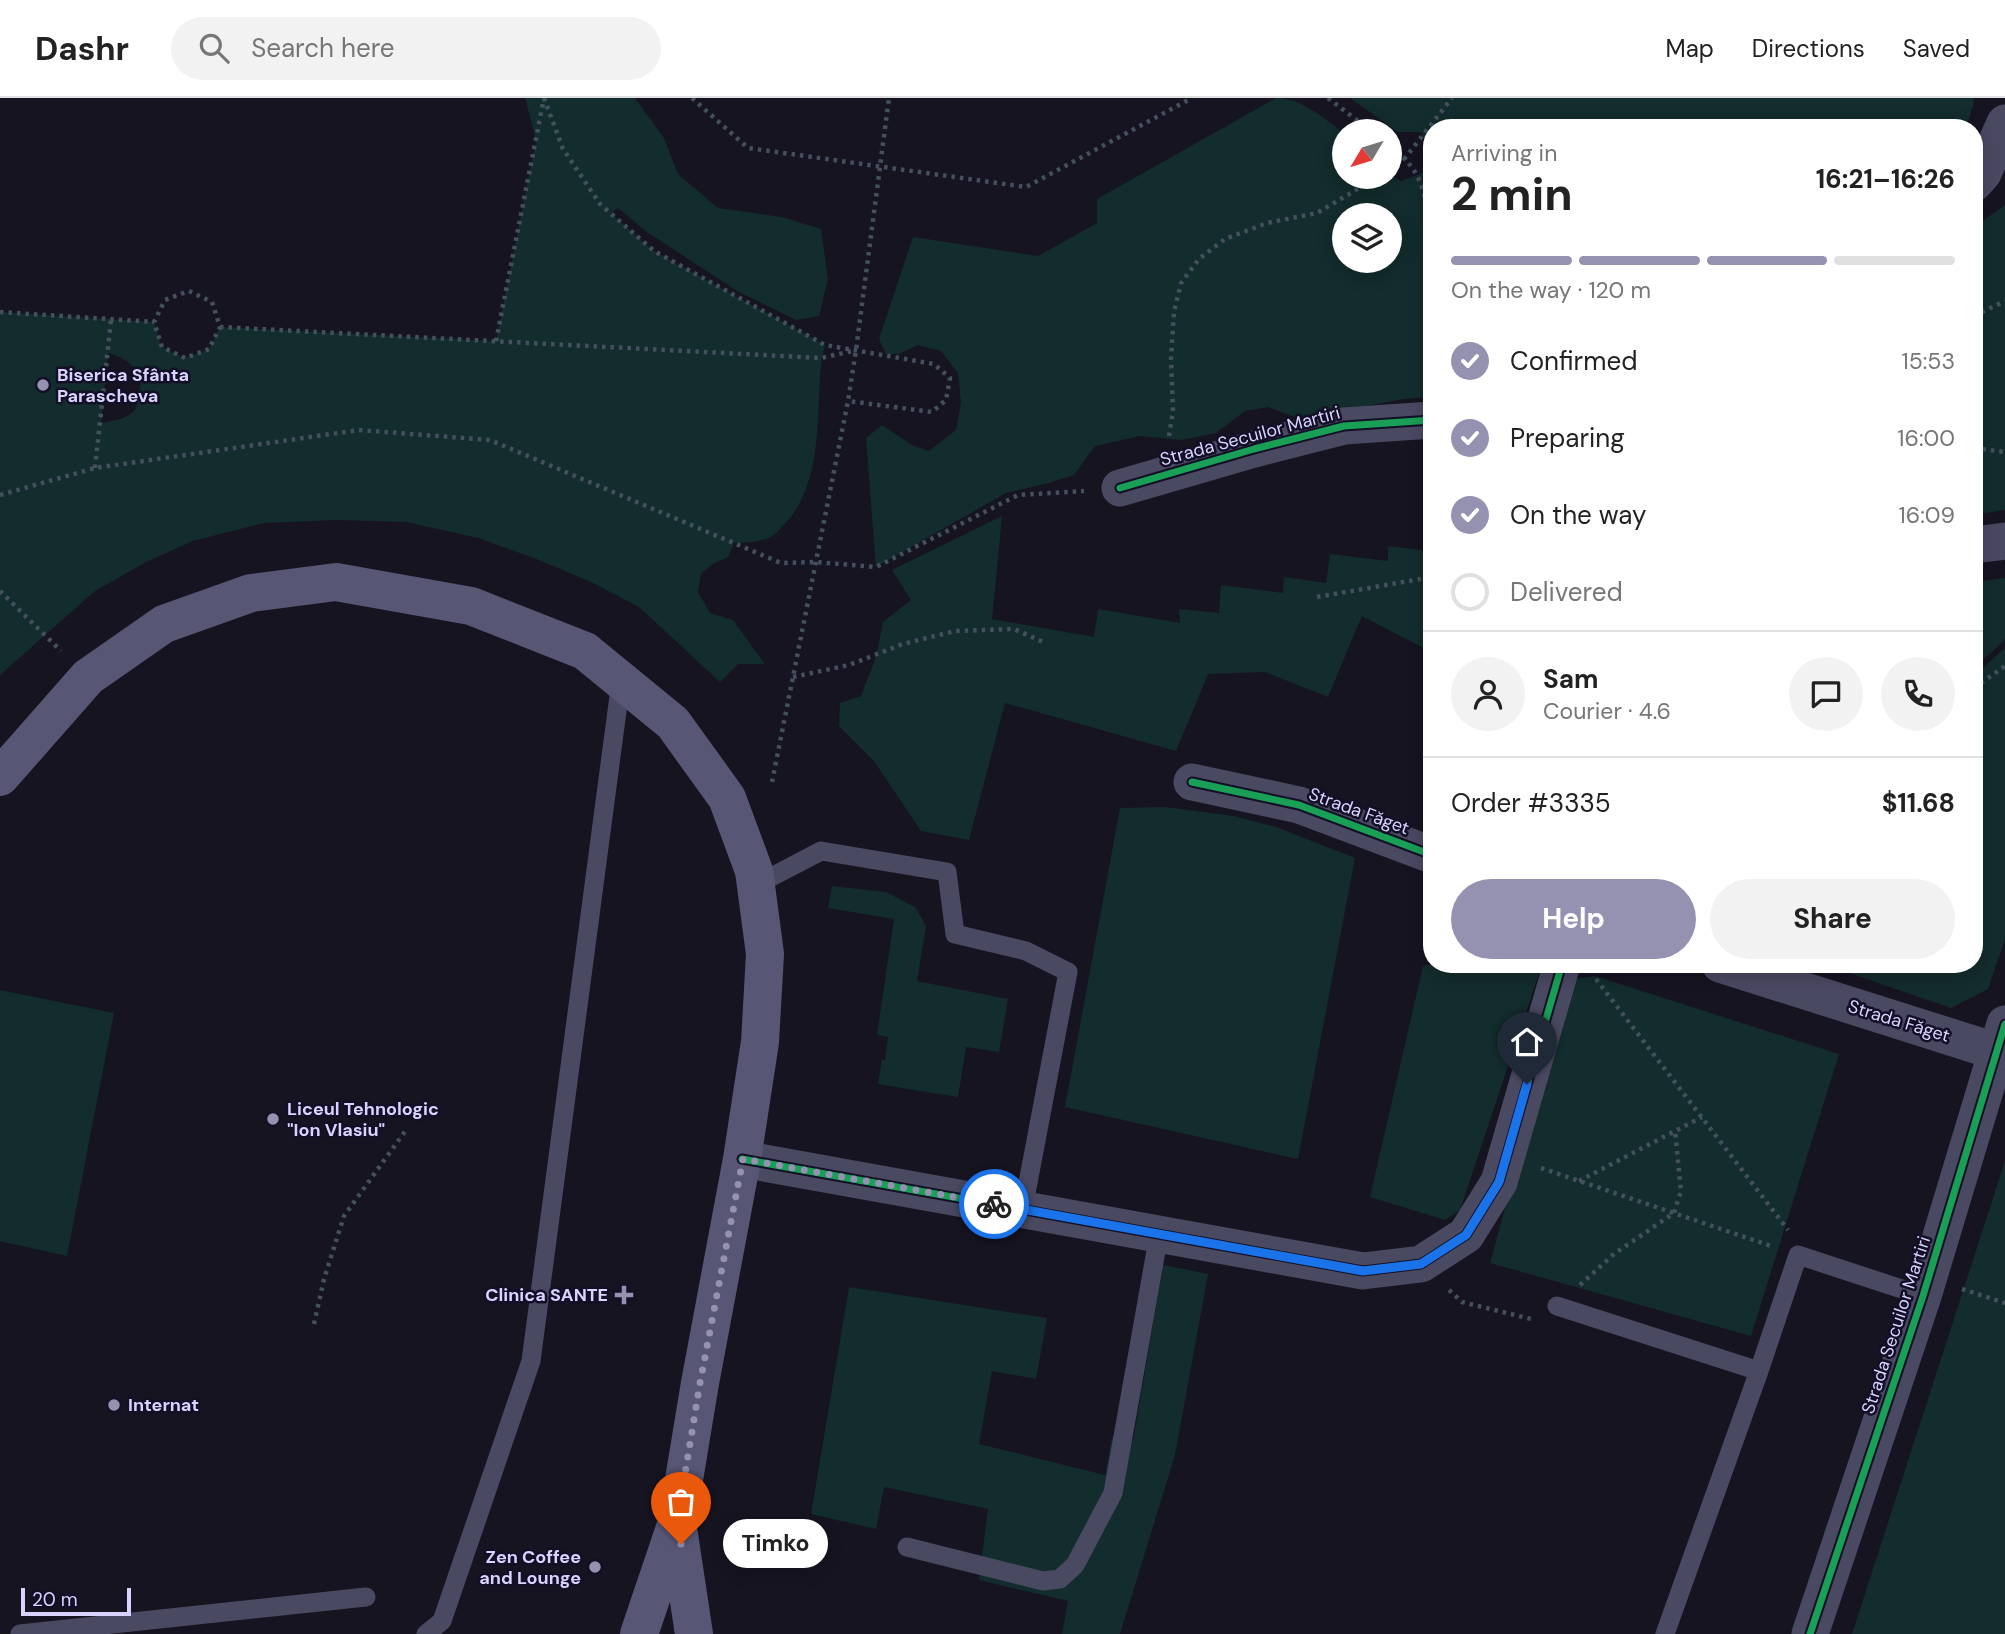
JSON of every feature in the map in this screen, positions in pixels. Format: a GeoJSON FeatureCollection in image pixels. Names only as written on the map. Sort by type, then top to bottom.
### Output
{"type":"FeatureCollection","features":[{"type":"Feature","properties":{"kind":"main road"},"geometry":{"type":"LineString","coordinates":[[0,777],[88,677],[164,624],[251,593],[335,582],[471,606],[585,652],[673,723],[727,798],[754,871],[765,954],[760,1042],[743,1159],[700,1383],[677,1522],[639,1634]]}},
{"type":"Feature","properties":{"kind":"main road"},"geometry":{"type":"LineString","coordinates":[[677,1522],[694,1634]]}},
{"type":"Feature","properties":{"kind":"street"},"geometry":{"type":"LineString","coordinates":[[2003,98],[2005,109]]}},
{"type":"Feature","properties":{"kind":"street"},"geometry":{"type":"LineString","coordinates":[[1983,173],[2005,123]]}},
{"type":"Feature","properties":{"kind":"street","name":"Strada Secuilor Martiri"},"geometry":{"type":"LineString","coordinates":[[1120,488],[1344,426],[1423,421]]}},
{"type":"Feature","properties":{"kind":"street"},"geometry":{"type":"LineString","coordinates":[[1983,544],[2005,541]]}},
{"type":"Feature","properties":{"kind":"street","name":"Strada Făget"},"geometry":{"type":"LineString","coordinates":[[1192,782],[1299,805],[1423,852]]}},
{"type":"Feature","properties":{"kind":"street"},"geometry":{"type":"LineString","coordinates":[[743,1159],[1363,1271],[1421,1264],[1466,1235],[1499,1182],[1577,973]]}},
{"type":"Feature","properties":{"kind":"street","name":"Strada Făget"},"geometry":{"type":"LineString","coordinates":[[1754,973],[2001,1038]]}},
{"type":"Feature","properties":{"kind":"street","name":"Strada Secuilor Martiri"},"geometry":{"type":"LineString","coordinates":[[1811,1634],[1923,1296],[2001,1038]]}},
{"type":"Feature","properties":{"kind":"lane"},"geometry":{"type":"LineString","coordinates":[[426,1634],[442,1621],[531,1361],[621,681]]}},
{"type":"Feature","properties":{"kind":"lane"},"geometry":{"type":"LineString","coordinates":[[756,885],[821,850],[947,872],[955,934],[1026,951],[1068,972],[1023,1209]]}},
{"type":"Feature","properties":{"kind":"lane"},"geometry":{"type":"LineString","coordinates":[[908,1547],[1043,1581],[1060,1579],[1075,1565],[1113,1493],[1159,1234]]}},
{"type":"Feature","properties":{"kind":"lane"},"geometry":{"type":"LineString","coordinates":[[1665,1634],[1759,1371],[1804,1257],[1923,1296]]}},
{"type":"Feature","properties":{"kind":"lane"},"geometry":{"type":"LineString","coordinates":[[1557,1306],[1759,1371]]}},
{"type":"Feature","properties":{"kind":"lane"},"geometry":{"type":"LineString","coordinates":[[20,1634],[109,1629],[366,1597]]}},
{"type":"Feature","properties":{"kind":"path"},"geometry":{"type":"LineString","coordinates":[[496,341],[544,98]]}},
{"type":"Feature","properties":{"kind":"path"},"geometry":{"type":"LineString","coordinates":[[544,98],[563,149],[600,204],[654,251],[825,345],[934,364],[950,378],[946,400],[932,412],[848,401]]}},
{"type":"Feature","properties":{"kind":"path"},"geometry":{"type":"LineString","coordinates":[[692,98],[748,148],[1027,187],[1192,98]]}},
{"type":"Feature","properties":{"kind":"path"},"geometry":{"type":"LineString","coordinates":[[772,782],[848,401],[889,98]]}},
{"type":"Feature","properties":{"kind":"path"},"geometry":{"type":"LineString","coordinates":[[1328,98],[1355,119]]}},
{"type":"Feature","properties":{"kind":"path"},"geometry":{"type":"LineString","coordinates":[[1436,119],[1452,98]]}},
{"type":"Feature","properties":{"kind":"path"},"geometry":{"type":"LineString","coordinates":[[1402,160],[1423,135]]}},
{"type":"Feature","properties":{"kind":"path"},"geometry":{"type":"LineString","coordinates":[[1402,156],[1422,182],[1423,188]]}},
{"type":"Feature","properties":{"kind":"path"},"geometry":{"type":"LineString","coordinates":[[1163,475],[1173,411],[1171,359],[1174,312],[1181,283],[1199,259],[1226,239],[1267,223],[1317,213],[1358,189]]}},
{"type":"Feature","properties":{"kind":"path"},"geometry":{"type":"LineString","coordinates":[[189,291],[212,302],[220,327],[209,349],[185,358],[162,346],[154,323],[165,300],[189,291]]}},
{"type":"Feature","properties":{"kind":"path"},"geometry":{"type":"LineString","coordinates":[[1983,312],[2005,301]]}},
{"type":"Feature","properties":{"kind":"path"},"geometry":{"type":"LineString","coordinates":[[0,313],[154,323]]}},
{"type":"Feature","properties":{"kind":"path"},"geometry":{"type":"LineString","coordinates":[[95,468],[111,320]]}},
{"type":"Feature","properties":{"kind":"path"},"geometry":{"type":"LineString","coordinates":[[220,327],[821,358],[856,350]]}},
{"type":"Feature","properties":{"kind":"path"},"geometry":{"type":"LineString","coordinates":[[0,495],[95,468],[359,430],[490,440],[781,563],[816,562],[876,567],[1018,495],[1120,488]]}},
{"type":"Feature","properties":{"kind":"path"},"geometry":{"type":"LineString","coordinates":[[1983,449],[2005,452]]}},
{"type":"Feature","properties":{"kind":"path"},"geometry":{"type":"LineString","coordinates":[[1317,597],[1423,579]]}},
{"type":"Feature","properties":{"kind":"path"},"geometry":{"type":"LineString","coordinates":[[0,591],[61,652]]}},
{"type":"Feature","properties":{"kind":"path"},"geometry":{"type":"LineString","coordinates":[[793,677],[849,665],[902,644],[955,631],[1014,629],[1043,642]]}},
{"type":"Feature","properties":{"kind":"path"},"geometry":{"type":"LineString","coordinates":[[1983,682],[2005,666]]}},
{"type":"Feature","properties":{"kind":"path"},"geometry":{"type":"LineString","coordinates":[[1581,973],[1702,1117],[1804,1257]]}},
{"type":"Feature","properties":{"kind":"path"},"geometry":{"type":"LineString","coordinates":[[1580,1181],[1702,1117]]}},
{"type":"Feature","properties":{"kind":"path"},"geometry":{"type":"LineString","coordinates":[[314,1324],[324,1279],[344,1216],[406,1130]]}},
{"type":"Feature","properties":{"kind":"path"},"geometry":{"type":"LineString","coordinates":[[1446,1287],[1462,1302],[1544,1322],[1557,1306],[1614,1254],[1674,1213],[1681,1191],[1675,1131]]}},
{"type":"Feature","properties":{"kind":"path"},"geometry":{"type":"LineString","coordinates":[[1540,1167],[1804,1257]]}},
{"type":"Feature","properties":{"kind":"path"},"geometry":{"type":"LineString","coordinates":[[1961,1289],[2005,1303]]}},
{"type":"Feature","properties":{"kind":"green space"},"geometry":{"type":"Polygon","coordinates":[[[525,98],[635,98],[664,138],[678,174],[718,208],[782,217],[821,229],[828,279],[819,316],[796,320],[737,291],[647,232],[618,208],[611,213],[654,251],[825,345],[820,373],[815,448],[810,477],[800,503],[773,536],[734,543],[728,557],[701,573],[698,592],[710,613],[733,620],[765,664],[738,664],[720,682],[639,607],[591,582],[478,538],[406,522],[337,520],[264,523],[193,541],[146,562],[95,591],[0,675],[0,312],[154,322],[162,347],[185,358],[209,349],[220,327],[496,341],[536,140],[525,98]],[[108,353],[101,423],[129,415],[138,401],[140,381],[137,374],[129,363],[108,353]]]}},
{"type":"Feature","properties":{"kind":"green space"},"geometry":{"type":"Polygon","coordinates":[[[1276,98],[1295,101],[1332,124],[1332,189],[1402,189],[1402,181],[1423,170],[1423,398],[1300,419],[1268,407],[1245,411],[1216,433],[1182,440],[1140,436],[1095,446],[1074,475],[1006,493],[876,567],[866,438],[882,425],[912,445],[929,451],[956,430],[961,403],[958,373],[941,351],[918,345],[899,354],[886,354],[879,339],[913,237],[1038,256],[1097,223],[1097,199],[1276,98]]]}},
{"type":"Feature","properties":{"kind":"green space"},"geometry":{"type":"Polygon","coordinates":[[[1350,98],[1973,98],[1969,119],[1423,119],[1423,137],[1421,132],[1402,132],[1402,119],[1380,119],[1350,98]]]}},
{"type":"Feature","properties":{"kind":"green space"},"geometry":{"type":"Polygon","coordinates":[[[2005,205],[2005,510],[1983,514],[1983,221],[2005,205]]]}},
{"type":"Feature","properties":{"kind":"green space"},"geometry":{"type":"Polygon","coordinates":[[[1002,516],[992,619],[1094,637],[1098,609],[1180,623],[1179,609],[1219,613],[1221,585],[1283,593],[1284,577],[1326,583],[1330,554],[1388,561],[1388,546],[1423,550],[1423,648],[1362,616],[1328,697],[1265,672],[1208,674],[1176,751],[1005,703],[969,840],[921,831],[874,761],[839,726],[840,703],[861,696],[876,657],[883,622],[911,600],[892,570],[1002,516]]]}},
{"type":"Feature","properties":{"kind":"green space"},"geometry":{"type":"Polygon","coordinates":[[[2005,578],[2005,639],[1983,659],[1983,581],[2005,578]]]}},
{"type":"Feature","properties":{"kind":"green space"},"geometry":{"type":"Polygon","coordinates":[[[2005,648],[2005,939],[1988,989],[1951,1008],[1849,973],[1983,973],[1983,668],[2005,648]]]}},
{"type":"Feature","properties":{"kind":"green space"},"geometry":{"type":"Polygon","coordinates":[[[1165,807],[1234,816],[1276,827],[1355,858],[1298,1159],[1065,1107],[1120,808],[1165,807]]]}},
{"type":"Feature","properties":{"kind":"green space"},"geometry":{"type":"Polygon","coordinates":[[[832,886],[886,892],[915,907],[926,926],[917,981],[1008,999],[999,1052],[966,1047],[958,1097],[878,1084],[888,1037],[877,1035],[894,919],[828,908],[832,886]]]}},
{"type":"Feature","properties":{"kind":"green space"},"geometry":{"type":"Polygon","coordinates":[[[1423,966],[1423,973],[1539,973],[1460,1210],[1445,1220],[1370,1197],[1423,966]]]}},
{"type":"Feature","properties":{"kind":"green space"},"geometry":{"type":"Polygon","coordinates":[[[1595,976],[1839,1054],[1751,1336],[1490,1263],[1565,990],[1575,979],[1595,976]]]}},
{"type":"Feature","properties":{"kind":"green space"},"geometry":{"type":"Polygon","coordinates":[[[0,990],[114,1013],[67,1256],[0,1241],[0,990]]]}},
{"type":"Feature","properties":{"kind":"green space"},"geometry":{"type":"Polygon","coordinates":[[[2005,1161],[2005,1634],[1852,1634],[2005,1161]]]}},
{"type":"Feature","properties":{"kind":"green space"},"geometry":{"type":"Polygon","coordinates":[[[1163,1265],[1208,1274],[1175,1455],[1120,1634],[1062,1634],[1068,1601],[979,1580],[988,1509],[884,1487],[876,1529],[811,1514],[849,1287],[1047,1318],[1036,1379],[992,1371],[979,1444],[1105,1475],[1112,1437],[1133,1441],[1163,1265]]]}},
{"type":"Feature","properties":{"kind":"cycle path"},"geometry":{"type":"LineString","coordinates":[[1120,488],[1344,426],[1423,421]]}},
{"type":"Feature","properties":{"kind":"cycle path"},"geometry":{"type":"LineString","coordinates":[[1192,782],[1299,805],[1423,852]]}},
{"type":"Feature","properties":{"kind":"cycle path"},"geometry":{"type":"LineString","coordinates":[[742,1159],[1363,1271],[1421,1264],[1466,1235],[1499,1182],[1559,973]]}},
{"type":"Feature","properties":{"kind":"cycle path"},"geometry":{"type":"LineString","coordinates":[[1810,1634],[1923,1296],[2005,1024]]}},
{"type":"Feature","properties":{"kind":"way so far"},"geometry":{"type":"LineString","coordinates":[[681,1544],[677,1522],[700,1383],[743,1159],[994,1204]]}},
{"type":"Feature","properties":{"kind":"place","name":"Biserica Sfânta Parascheva"},"geometry":{"type":"Point","coordinates":[43,385]}},
{"type":"Feature","properties":{"kind":"place","name":"Liceul Tehnologic \"Ion Vlasiu\""},"geometry":{"type":"Point","coordinates":[273,1119]}},
{"type":"Feature","properties":{"kind":"place","name":"Clinica SANTE"},"geometry":{"type":"Point","coordinates":[624,1295]}},
{"type":"Feature","properties":{"kind":"place","name":"Internat"},"geometry":{"type":"Point","coordinates":[114,1405]}},
{"type":"Feature","properties":{"kind":"place","name":"Timko"},"geometry":{"type":"Point","coordinates":[681,1544]}},
{"type":"Feature","properties":{"kind":"place","name":"Zen Coffee and Lounge"},"geometry":{"type":"Point","coordinates":[595,1567]}},
{"type":"Feature","properties":{"kind":"route"},"geometry":{"type":"LineString","coordinates":[[994,1204],[1363,1271],[1421,1264],[1466,1235],[1499,1182],[1527,1084]]}}]}
